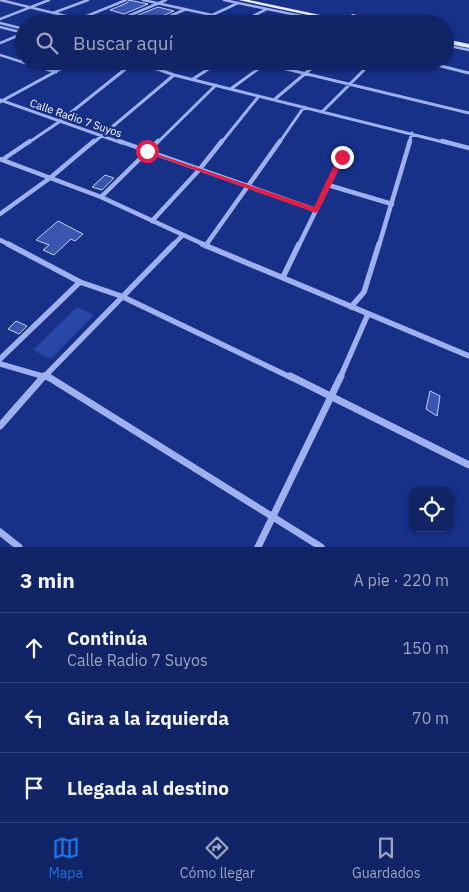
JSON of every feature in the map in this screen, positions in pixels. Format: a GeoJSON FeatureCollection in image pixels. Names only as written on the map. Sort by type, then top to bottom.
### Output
{"type":"FeatureCollection","features":[{"type":"Feature","properties":{"kind":"main road"},"geometry":{"type":"LineString","coordinates":[[241,1],[333,15]]}},
{"type":"Feature","properties":{"kind":"main road"},"geometry":{"type":"LineString","coordinates":[[270,5],[317,15]]}},
{"type":"Feature","properties":{"kind":"main road"},"geometry":{"type":"LineString","coordinates":[[454,37],[469,40]]}},
{"type":"Feature","properties":{"kind":"main road"},"geometry":{"type":"LineString","coordinates":[[454,43],[469,46]]}},
{"type":"Feature","properties":{"kind":"street"},"geometry":{"type":"LineString","coordinates":[[0,0],[62,15]]}},
{"type":"Feature","properties":{"kind":"street"},"geometry":{"type":"LineString","coordinates":[[0,19],[49,0]]}},
{"type":"Feature","properties":{"kind":"street"},"geometry":{"type":"LineString","coordinates":[[53,13],[88,0]]}},
{"type":"Feature","properties":{"kind":"street"},"geometry":{"type":"LineString","coordinates":[[89,15],[126,0]]}},
{"type":"Feature","properties":{"kind":"street"},"geometry":{"type":"LineString","coordinates":[[143,0],[217,15]]}},
{"type":"Feature","properties":{"kind":"street"},"geometry":{"type":"LineString","coordinates":[[130,15],[166,0]]}},
{"type":"Feature","properties":{"kind":"street"},"geometry":{"type":"LineString","coordinates":[[224,0],[241,1]]}},
{"type":"Feature","properties":{"kind":"street"},"geometry":{"type":"LineString","coordinates":[[213,14],[241,1]]}},
{"type":"Feature","properties":{"kind":"street"},"geometry":{"type":"LineString","coordinates":[[252,15],[270,5],[298,15]]}},
{"type":"Feature","properties":{"kind":"street"},"geometry":{"type":"LineString","coordinates":[[172,15],[186,9]]}},
{"type":"Feature","properties":{"kind":"street"},"geometry":{"type":"LineString","coordinates":[[0,25],[15,29]]}},
{"type":"Feature","properties":{"kind":"street"},"geometry":{"type":"LineString","coordinates":[[0,25],[15,30]]}},
{"type":"Feature","properties":{"kind":"street"},"geometry":{"type":"LineString","coordinates":[[0,43],[15,36]]}},
{"type":"Feature","properties":{"kind":"street"},"geometry":{"type":"LineString","coordinates":[[454,47],[469,50]]}},
{"type":"Feature","properties":{"kind":"street"},"geometry":{"type":"LineString","coordinates":[[0,56],[15,60]]}},
{"type":"Feature","properties":{"kind":"street"},"geometry":{"type":"LineString","coordinates":[[454,69],[469,72]]}},
{"type":"Feature","properties":{"kind":"street"},"geometry":{"type":"LineString","coordinates":[[49,70],[56,72]]}},
{"type":"Feature","properties":{"kind":"street"},"geometry":{"type":"LineString","coordinates":[[1,101],[60,70]]}},
{"type":"Feature","properties":{"kind":"street"},"geometry":{"type":"LineString","coordinates":[[1,159],[59,122],[123,70]]}},
{"type":"Feature","properties":{"kind":"street"},"geometry":{"type":"LineString","coordinates":[[158,70],[469,148]]}},
{"type":"Feature","properties":{"kind":"street"},"geometry":{"type":"LineString","coordinates":[[193,79],[208,70]]}},
{"type":"Feature","properties":{"kind":"street"},"geometry":{"type":"LineString","coordinates":[[232,88],[258,70]]}},
{"type":"Feature","properties":{"kind":"street"},"geometry":{"type":"LineString","coordinates":[[284,70],[469,113]]}},
{"type":"Feature","properties":{"kind":"street"},"geometry":{"type":"LineString","coordinates":[[275,100],[309,70]]}},
{"type":"Feature","properties":{"kind":"street"},"geometry":{"type":"LineString","coordinates":[[322,112],[363,70]]}},
{"type":"Feature","properties":{"kind":"street"},"geometry":{"type":"LineString","coordinates":[[0,214],[50,178],[174,74]]}},
{"type":"Feature","properties":{"kind":"street"},"geometry":{"type":"LineString","coordinates":[[100,197],[216,85]]}},
{"type":"Feature","properties":{"kind":"street"},"geometry":{"type":"LineString","coordinates":[[152,220],[199,170],[259,96]]}},
{"type":"Feature","properties":{"kind":"street","name":"Calle Radio 7 Suyos"},"geometry":{"type":"LineString","coordinates":[[1,101],[316,210]]}},
{"type":"Feature","properties":{"kind":"street"},"geometry":{"type":"LineString","coordinates":[[206,246],[304,107]]}},
{"type":"Feature","properties":{"kind":"street"},"geometry":{"type":"LineString","coordinates":[[351,307],[364,292],[412,133]]}},
{"type":"Feature","properties":{"kind":"street"},"geometry":{"type":"LineString","coordinates":[[283,277],[342,157]]}},
{"type":"Feature","properties":{"kind":"street"},"geometry":{"type":"LineString","coordinates":[[1,159],[100,197],[152,220],[182,236],[469,356]]}},
{"type":"Feature","properties":{"kind":"street"},"geometry":{"type":"LineString","coordinates":[[328,185],[392,204]]}},
{"type":"Feature","properties":{"kind":"street"},"geometry":{"type":"LineString","coordinates":[[0,426],[45,375],[182,236]]}},
{"type":"Feature","properties":{"kind":"street"},"geometry":{"type":"LineString","coordinates":[[0,240],[80,282],[121,296],[331,396],[469,465]]}},
{"type":"Feature","properties":{"kind":"street"},"geometry":{"type":"LineString","coordinates":[[0,358],[80,282]]}},
{"type":"Feature","properties":{"kind":"street"},"geometry":{"type":"LineString","coordinates":[[258,547],[331,396],[368,314]]}},
{"type":"Feature","properties":{"kind":"street"},"geometry":{"type":"LineString","coordinates":[[0,364],[45,375],[321,547]]}},
{"type":"Feature","properties":{"kind":"street"},"geometry":{"type":"LineString","coordinates":[[0,532],[19,547]]}},
{"type":"Feature","properties":{"kind":"shaded area"},"geometry":{"type":"Polygon","coordinates":[[[77,307],[94,315],[51,359],[33,350],[77,307]]]}},
{"type":"Feature","properties":{"kind":"building"},"geometry":{"type":"Polygon","coordinates":[[[129,0],[148,4],[124,14],[110,10],[127,3],[129,0]]]}},
{"type":"Feature","properties":{"kind":"building"},"geometry":{"type":"Polygon","coordinates":[[[158,7],[174,11],[164,15],[138,15],[158,7]]]}},
{"type":"Feature","properties":{"kind":"building"},"geometry":{"type":"Polygon","coordinates":[[[105,175],[114,178],[102,190],[92,187],[105,175]]]}},
{"type":"Feature","properties":{"kind":"building"},"geometry":{"type":"Polygon","coordinates":[[[58,221],[83,234],[75,241],[71,239],[54,255],[43,250],[49,245],[36,240],[58,221]]]}},
{"type":"Feature","properties":{"kind":"building"},"geometry":{"type":"Polygon","coordinates":[[[16,321],[27,326],[19,334],[8,329],[16,321]]]}},
{"type":"Feature","properties":{"kind":"building"},"geometry":{"type":"Polygon","coordinates":[[[430,391],[440,396],[437,416],[426,409],[430,391]]]}},
{"type":"Feature","properties":{"kind":"route"},"geometry":{"type":"LineString","coordinates":[[147,151],[316,210],[342,157]]}}]}
